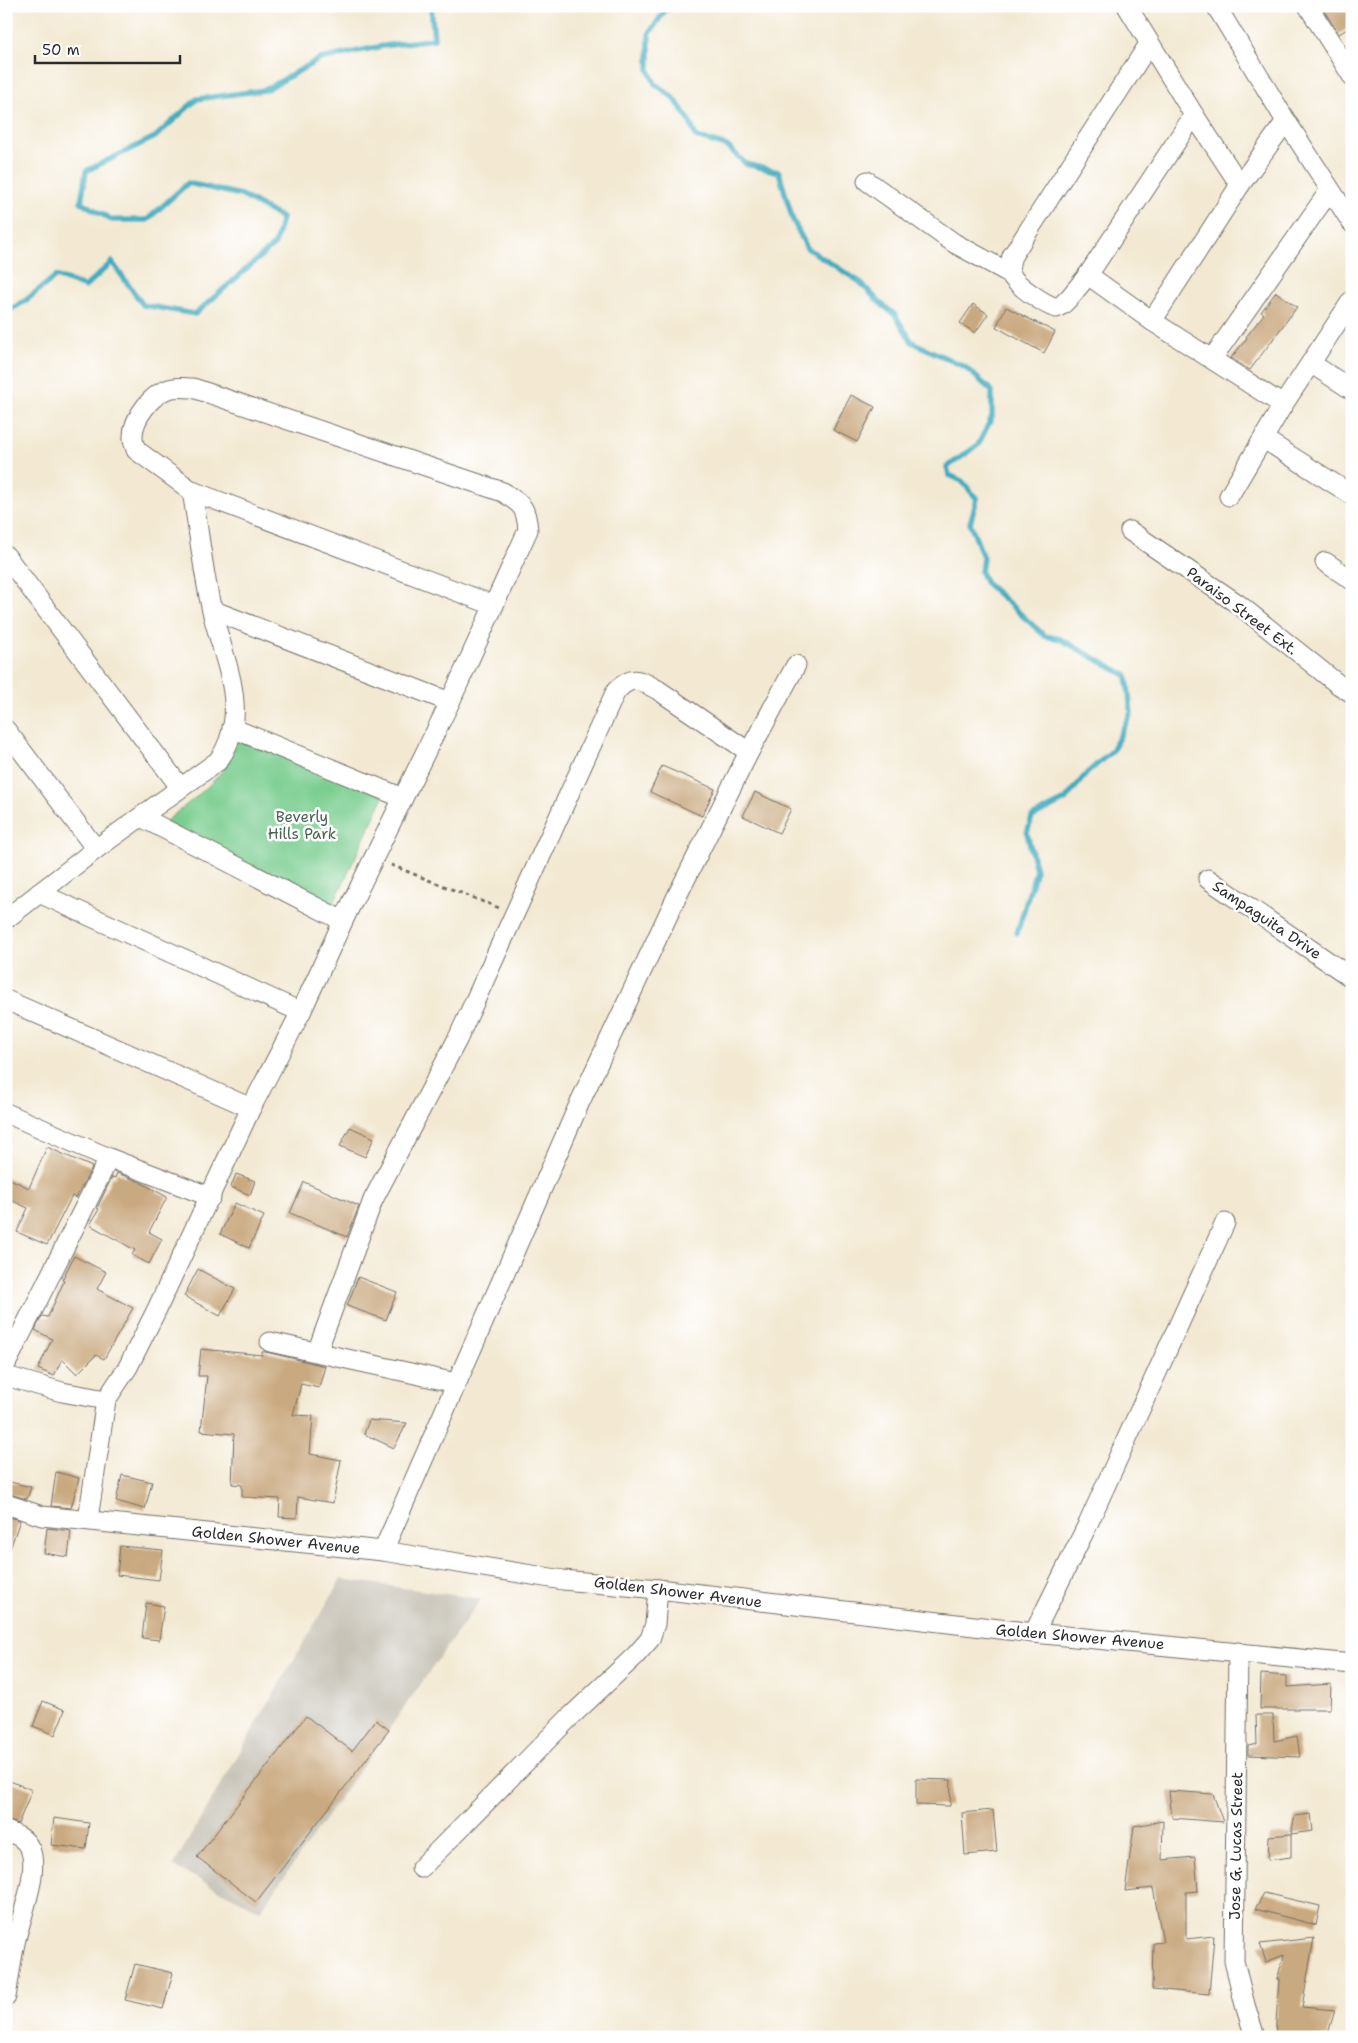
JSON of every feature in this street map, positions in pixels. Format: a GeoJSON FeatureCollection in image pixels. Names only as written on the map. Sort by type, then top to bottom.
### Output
{"type":"FeatureCollection","features":[{"type":"Feature","properties":{"kind":"street"},"geometry":{"type":"LineString","coordinates":[[1127,6],[1149,44],[1240,185]]}},
{"type":"Feature","properties":{"kind":"street"},"geometry":{"type":"LineString","coordinates":[[1216,6],[1286,121],[1352,223]]}},
{"type":"Feature","properties":{"kind":"street"},"geometry":{"type":"LineString","coordinates":[[1308,6],[1352,76]]}},
{"type":"Feature","properties":{"kind":"street"},"geometry":{"type":"LineString","coordinates":[[1010,274],[1009,265],[1012,256],[1149,44]]}},
{"type":"Feature","properties":{"kind":"street"},"geometry":{"type":"LineString","coordinates":[[866,180],[954,243],[1010,274],[1017,283],[1048,306],[1056,308],[1070,297],[1088,274],[1194,115]]}},
{"type":"Feature","properties":{"kind":"street"},"geometry":{"type":"LineString","coordinates":[[1152,321],[1240,185],[1286,121]]}},
{"type":"Feature","properties":{"kind":"street"},"geometry":{"type":"LineString","coordinates":[[1212,360],[1330,190]]}},
{"type":"Feature","properties":{"kind":"street"},"geometry":{"type":"LineString","coordinates":[[1088,274],[1152,321],[1284,405]]}},
{"type":"Feature","properties":{"kind":"street"},"geometry":{"type":"LineString","coordinates":[[1229,496],[1284,405],[1352,300]]}},
{"type":"Feature","properties":{"kind":"street"},"geometry":{"type":"LineString","coordinates":[[1312,364],[1352,390]]}},
{"type":"Feature","properties":{"kind":"street"},"geometry":{"type":"LineString","coordinates":[[88,1519],[106,1400],[128,1367],[211,1197],[251,1108],[301,1012],[343,921],[450,702],[528,530],[527,514],[519,503],[503,492],[193,388],[171,388],[155,397],[139,417],[134,428],[133,440],[136,450],[192,491],[493,605]]}},
{"type":"Feature","properties":{"kind":"street"},"geometry":{"type":"LineString","coordinates":[[1264,439],[1352,495]]}},
{"type":"Feature","properties":{"kind":"street"},"geometry":{"type":"LineString","coordinates":[[9,910],[39,893],[96,848],[218,761],[226,750],[234,718],[229,676],[212,610],[192,491]]}},
{"type":"Feature","properties":{"kind":"street","name":"Paraiso Street Ext."},"geometry":{"type":"LineString","coordinates":[[1130,531],[1238,604],[1339,685],[1352,693]]}},
{"type":"Feature","properties":{"kind":"street"},"geometry":{"type":"LineString","coordinates":[[6,556],[180,787]]}},
{"type":"Feature","properties":{"kind":"street"},"geometry":{"type":"LineString","coordinates":[[1325,562],[1352,580]]}},
{"type":"Feature","properties":{"kind":"street"},"geometry":{"type":"LineString","coordinates":[[212,610],[450,702]]}},
{"type":"Feature","properties":{"kind":"street"},"geometry":{"type":"LineString","coordinates":[[383,1551],[580,1102],[677,896],[749,752],[796,665]]}},
{"type":"Feature","properties":{"kind":"street"},"geometry":{"type":"LineString","coordinates":[[317,1352],[373,1200],[458,1038],[616,691],[626,682],[633,680],[643,682],[658,690],[749,752]]}},
{"type":"Feature","properties":{"kind":"street"},"geometry":{"type":"LineString","coordinates":[[232,728],[403,798]]}},
{"type":"Feature","properties":{"kind":"street"},"geometry":{"type":"LineString","coordinates":[[6,730],[96,848]]}},
{"type":"Feature","properties":{"kind":"street"},"geometry":{"type":"LineString","coordinates":[[141,817],[343,921]]}},
{"type":"Feature","properties":{"kind":"street","name":"Sampaguita Drive"},"geometry":{"type":"LineString","coordinates":[[1208,879],[1352,978]]}},
{"type":"Feature","properties":{"kind":"street"},"geometry":{"type":"LineString","coordinates":[[39,893],[301,1012]]}},
{"type":"Feature","properties":{"kind":"street"},"geometry":{"type":"LineString","coordinates":[[6,1000],[251,1108]]}},
{"type":"Feature","properties":{"kind":"street"},"geometry":{"type":"LineString","coordinates":[[7,1114],[109,1158],[211,1197]]}},
{"type":"Feature","properties":{"kind":"street"},"geometry":{"type":"LineString","coordinates":[[6,1364],[109,1158]]}},
{"type":"Feature","properties":{"kind":"street"},"geometry":{"type":"LineString","coordinates":[[1034,1633],[1088,1524],[1225,1223]]}},
{"type":"Feature","properties":{"kind":"street"},"geometry":{"type":"LineString","coordinates":[[270,1342],[456,1382]]}},
{"type":"Feature","properties":{"kind":"street"},"geometry":{"type":"LineString","coordinates":[[6,1376],[62,1392],[106,1400]]}},
{"type":"Feature","properties":{"kind":"street","name":"Golden Shower Avenue"},"geometry":{"type":"LineString","coordinates":[[6,1504],[42,1516],[88,1519],[383,1551],[563,1580],[658,1589],[1034,1633],[1352,1664]]}},
{"type":"Feature","properties":{"kind":"street"},"geometry":{"type":"LineString","coordinates":[[421,1868],[650,1639],[655,1624],[658,1589]]}},
{"type":"Feature","properties":{"kind":"street","name":"Jose G. Lucas Street"},"geometry":{"type":"LineString","coordinates":[[1238,1652],[1234,1961],[1255,2037]]}},
{"type":"Feature","properties":{"kind":"street"},"geometry":{"type":"LineString","coordinates":[[6,1831],[23,1837],[30,1850],[31,1882],[11,1941],[6,1997]]}},
{"type":"Feature","properties":{"kind":"path"},"geometry":{"type":"LineString","coordinates":[[374,858],[514,914]]}},
{"type":"Feature","properties":{"kind":"shaded area"},"geometry":{"type":"Polygon","coordinates":[[[341,1579],[481,1599],[260,1911],[173,1866],[341,1579]]]}},
{"type":"Feature","properties":{"kind":"green space","name":"Beverly Hills Park"},"geometry":{"type":"Polygon","coordinates":[[[233,734],[384,796],[333,905],[164,823],[204,790],[223,770],[233,750],[233,734]]]}},
{"type":"Feature","properties":{"kind":"building"},"geometry":{"type":"Polygon","coordinates":[[[1321,6],[1352,6],[1352,26],[1339,34],[1321,6]]]}},
{"type":"Feature","properties":{"kind":"building"},"geometry":{"type":"Polygon","coordinates":[[[1276,292],[1297,307],[1250,370],[1231,358],[1264,314],[1261,312],[1276,292]]]}},
{"type":"Feature","properties":{"kind":"building"},"geometry":{"type":"Polygon","coordinates":[[[973,304],[988,314],[975,333],[960,323],[973,304]]]}},
{"type":"Feature","properties":{"kind":"building"},"geometry":{"type":"Polygon","coordinates":[[[1006,307],[1055,332],[1044,353],[996,327],[1006,307]]]}},
{"type":"Feature","properties":{"kind":"building"},"geometry":{"type":"Polygon","coordinates":[[[851,395],[875,407],[857,442],[833,430],[851,395]]]}},
{"type":"Feature","properties":{"kind":"building"},"geometry":{"type":"Polygon","coordinates":[[[662,766],[715,789],[702,816],[650,792],[662,766]]]}},
{"type":"Feature","properties":{"kind":"building"},"geometry":{"type":"Polygon","coordinates":[[[755,792],[791,809],[779,833],[743,816],[755,792]]]}},
{"type":"Feature","properties":{"kind":"building"},"geometry":{"type":"Polygon","coordinates":[[[350,1127],[374,1138],[365,1157],[340,1146],[350,1127]]]}},
{"type":"Feature","properties":{"kind":"building"},"geometry":{"type":"Polygon","coordinates":[[[47,1147],[92,1167],[76,1198],[72,1196],[47,1245],[17,1232],[28,1208],[6,1198],[6,1177],[29,1188],[47,1147]]]}},
{"type":"Feature","properties":{"kind":"building"},"geometry":{"type":"Polygon","coordinates":[[[117,1173],[140,1182],[167,1197],[149,1232],[162,1239],[149,1264],[132,1255],[135,1250],[90,1225],[99,1209],[97,1208],[112,1177],[115,1178],[117,1173]]]}},
{"type":"Feature","properties":{"kind":"building"},"geometry":{"type":"Polygon","coordinates":[[[236,1174],[255,1181],[250,1195],[231,1187],[236,1174]]]}},
{"type":"Feature","properties":{"kind":"building"},"geometry":{"type":"Polygon","coordinates":[[[304,1182],[359,1206],[347,1237],[290,1213],[304,1182]]]}},
{"type":"Feature","properties":{"kind":"building"},"geometry":{"type":"Polygon","coordinates":[[[235,1203],[264,1216],[249,1248],[220,1234],[235,1203]]]}},
{"type":"Feature","properties":{"kind":"building"},"geometry":{"type":"Polygon","coordinates":[[[74,1256],[106,1272],[97,1289],[133,1308],[104,1359],[96,1355],[77,1374],[62,1359],[54,1376],[38,1369],[52,1339],[35,1330],[42,1316],[48,1317],[64,1281],[62,1280],[74,1256]]]}},
{"type":"Feature","properties":{"kind":"building"},"geometry":{"type":"Polygon","coordinates":[[[198,1269],[235,1289],[220,1316],[184,1296],[198,1269]]]}},
{"type":"Feature","properties":{"kind":"building"},"geometry":{"type":"Polygon","coordinates":[[[358,1277],[397,1292],[386,1320],[347,1306],[358,1277]]]}},
{"type":"Feature","properties":{"kind":"building"},"geometry":{"type":"Polygon","coordinates":[[[201,1349],[262,1355],[262,1352],[266,1352],[325,1366],[319,1388],[301,1384],[293,1415],[313,1416],[310,1454],[341,1460],[333,1503],[298,1497],[297,1518],[279,1517],[280,1499],[242,1497],[242,1485],[232,1484],[234,1434],[201,1431],[207,1376],[198,1376],[201,1349]]]}},
{"type":"Feature","properties":{"kind":"building"},"geometry":{"type":"Polygon","coordinates":[[[369,1420],[407,1423],[394,1448],[364,1434],[369,1420]]]}},
{"type":"Feature","properties":{"kind":"building"},"geometry":{"type":"Polygon","coordinates":[[[56,1472],[79,1478],[71,1508],[51,1506],[56,1472]]]}},
{"type":"Feature","properties":{"kind":"building"},"geometry":{"type":"Polygon","coordinates":[[[122,1475],[152,1482],[145,1509],[116,1501],[122,1475]]]}},
{"type":"Feature","properties":{"kind":"building"},"geometry":{"type":"Polygon","coordinates":[[[6,1481],[31,1487],[27,1499],[6,1493],[6,1481]]]}},
{"type":"Feature","properties":{"kind":"building"},"geometry":{"type":"Polygon","coordinates":[[[6,1516],[20,1520],[9,1552],[6,1551],[6,1516]]]}},
{"type":"Feature","properties":{"kind":"building"},"geometry":{"type":"Polygon","coordinates":[[[47,1528],[71,1531],[68,1557],[44,1553],[47,1528]]]}},
{"type":"Feature","properties":{"kind":"building"},"geometry":{"type":"Polygon","coordinates":[[[120,1546],[163,1550],[159,1580],[117,1575],[120,1546]]]}},
{"type":"Feature","properties":{"kind":"building"},"geometry":{"type":"Polygon","coordinates":[[[146,1603],[164,1606],[159,1640],[142,1638],[146,1603]]]}},
{"type":"Feature","properties":{"kind":"building"},"geometry":{"type":"Polygon","coordinates":[[[1261,1674],[1287,1676],[1287,1687],[1331,1684],[1330,1709],[1260,1709],[1261,1674]]]}},
{"type":"Feature","properties":{"kind":"building"},"geometry":{"type":"Polygon","coordinates":[[[43,1701],[65,1710],[55,1735],[33,1726],[43,1701]]]}},
{"type":"Feature","properties":{"kind":"building"},"geometry":{"type":"Polygon","coordinates":[[[1256,1715],[1273,1715],[1274,1741],[1297,1736],[1300,1757],[1248,1755],[1248,1746],[1257,1744],[1256,1715]]]}},
{"type":"Feature","properties":{"kind":"building"},"geometry":{"type":"Polygon","coordinates":[[[306,1716],[352,1751],[376,1720],[389,1730],[256,1902],[197,1857],[306,1716]]]}},
{"type":"Feature","properties":{"kind":"building"},"geometry":{"type":"Polygon","coordinates":[[[916,1779],[951,1780],[950,1806],[916,1805],[916,1779]]]}},
{"type":"Feature","properties":{"kind":"building"},"geometry":{"type":"Polygon","coordinates":[[[10,1781],[32,1790],[18,1824],[6,1820],[6,1789],[10,1781]]]}},
{"type":"Feature","properties":{"kind":"building"},"geometry":{"type":"Polygon","coordinates":[[[1169,1791],[1213,1794],[1223,1822],[1172,1818],[1169,1791]]]}},
{"type":"Feature","properties":{"kind":"building"},"geometry":{"type":"Polygon","coordinates":[[[993,1810],[997,1852],[965,1855],[962,1813],[993,1810]]]}},
{"type":"Feature","properties":{"kind":"building"},"geometry":{"type":"Polygon","coordinates":[[[1311,1814],[1313,1831],[1291,1834],[1295,1816],[1311,1814]]]}},
{"type":"Feature","properties":{"kind":"building"},"geometry":{"type":"Polygon","coordinates":[[[54,1818],[89,1823],[86,1849],[51,1845],[54,1818]]]}},
{"type":"Feature","properties":{"kind":"building"},"geometry":{"type":"Polygon","coordinates":[[[1163,1821],[1162,1860],[1195,1857],[1198,1891],[1186,1892],[1186,1939],[1214,1936],[1209,1994],[1152,1989],[1153,1943],[1163,1942],[1153,1888],[1125,1891],[1134,1826],[1163,1821]]]}},
{"type":"Feature","properties":{"kind":"building"},"geometry":{"type":"Polygon","coordinates":[[[1291,1834],[1291,1857],[1268,1860],[1269,1836],[1291,1834]]]}},
{"type":"Feature","properties":{"kind":"building"},"geometry":{"type":"Polygon","coordinates":[[[1264,1893],[1320,1906],[1316,1925],[1255,1909],[1264,1893]]]}},
{"type":"Feature","properties":{"kind":"building"},"geometry":{"type":"Polygon","coordinates":[[[1314,1938],[1302,2007],[1335,2010],[1327,2037],[1275,2037],[1279,1980],[1277,1980],[1284,1955],[1266,1962],[1260,1944],[1314,1938]]]}},
{"type":"Feature","properties":{"kind":"building"},"geometry":{"type":"Polygon","coordinates":[[[135,1964],[173,1973],[163,2009],[125,2000],[135,1964]]]}},
{"type":"Feature","properties":{"kind":"waterway"},"geometry":{"type":"LineString","coordinates":[[6,312],[25,301],[56,276],[85,287],[112,262],[143,305],[195,314],[275,244],[282,218],[241,195],[188,183],[147,220],[112,220],[81,202],[86,171],[155,137],[197,99],[265,90],[320,59],[383,46],[434,39],[431,6]]}},
{"type":"Feature","properties":{"kind":"waterway"},"geometry":{"type":"LineString","coordinates":[[668,6],[649,34],[649,70],[655,84],[674,98],[689,120],[696,137],[727,146],[746,164],[779,172],[793,220],[807,248],[860,282],[879,302],[895,315],[912,342],[965,367],[992,391],[992,417],[978,445],[947,467],[949,475],[962,481],[977,499],[970,523],[983,557],[981,572],[985,582],[1045,636],[1060,639],[1127,676],[1131,713],[1112,751],[1087,773],[1065,800],[1032,817],[1027,833],[1036,870],[1017,933]]}}]}
